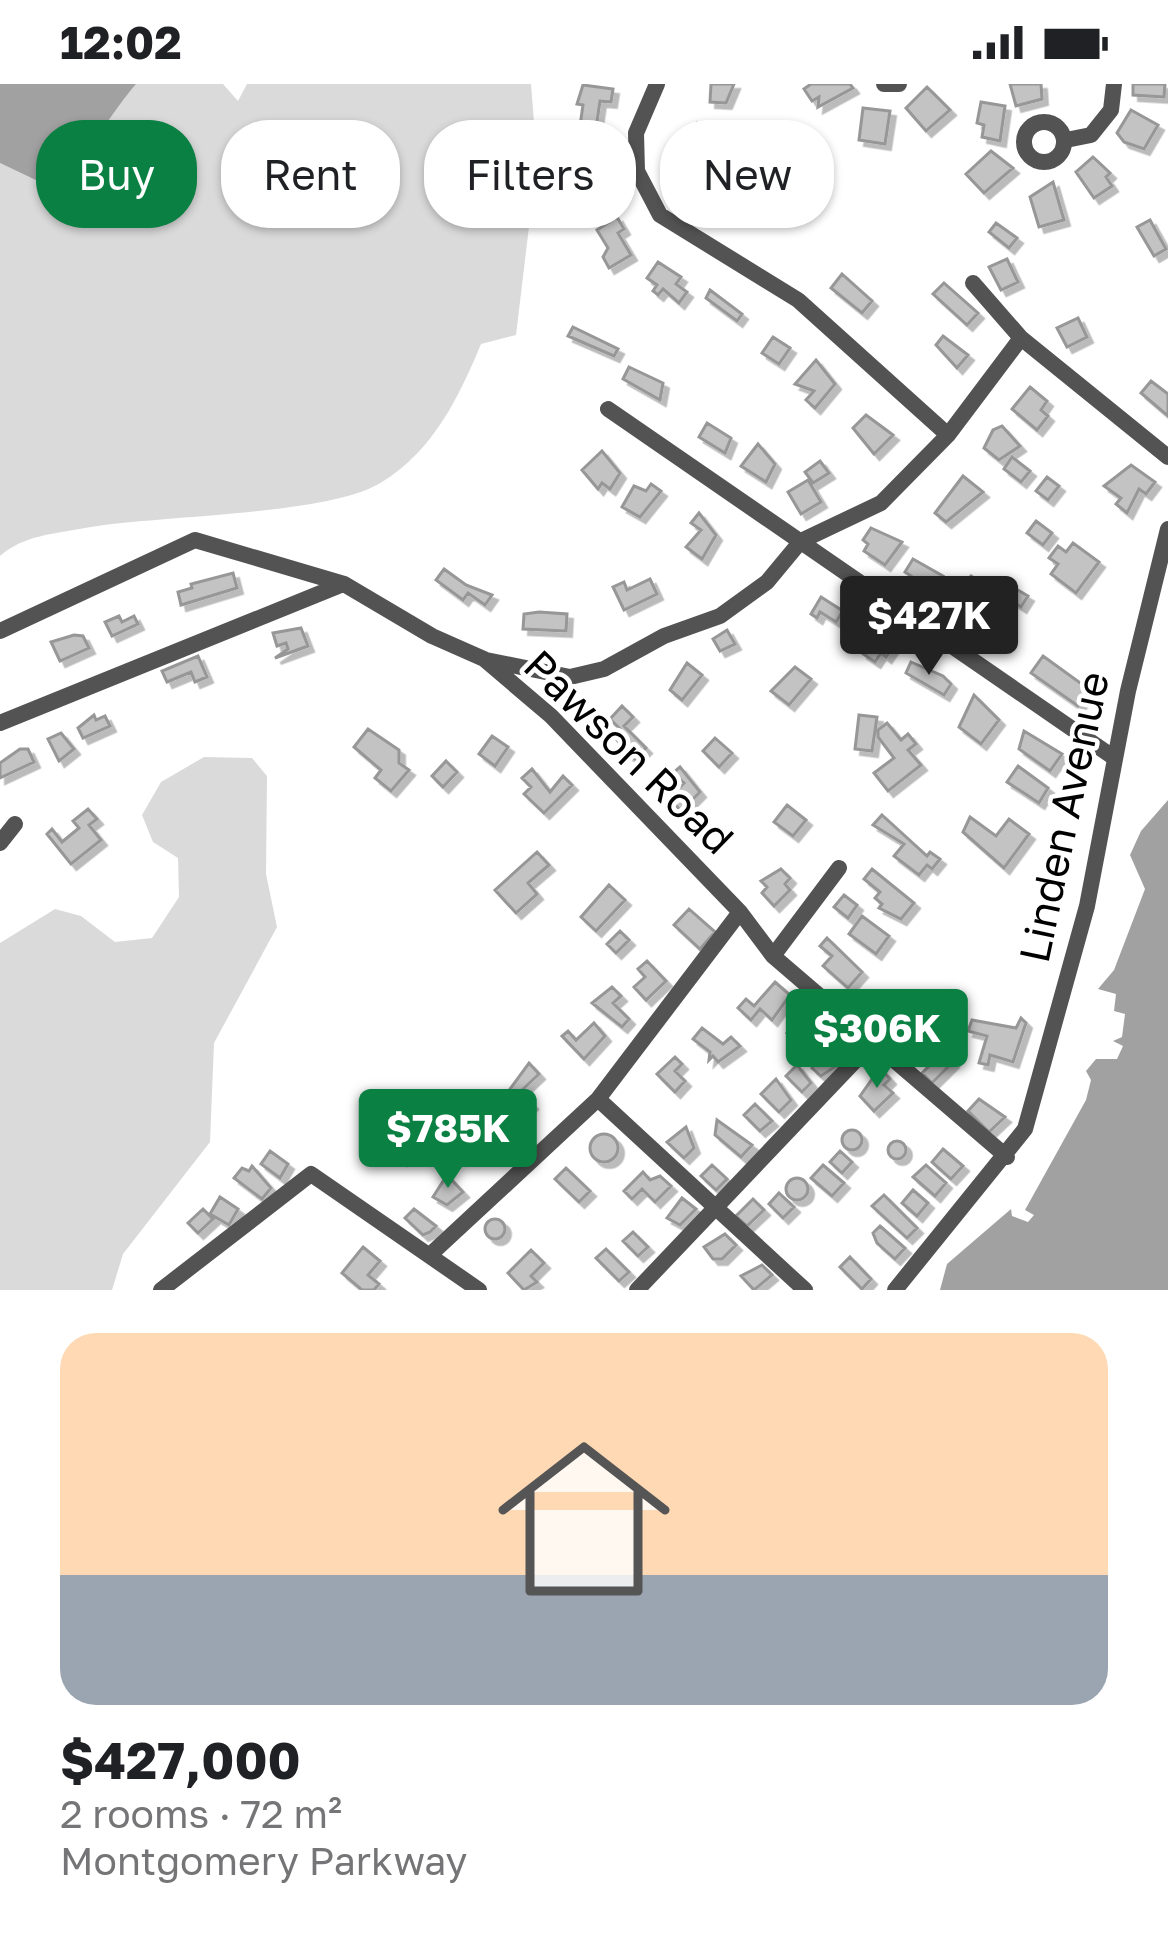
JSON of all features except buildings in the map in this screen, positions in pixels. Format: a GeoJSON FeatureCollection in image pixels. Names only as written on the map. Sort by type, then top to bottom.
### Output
{"type":"FeatureCollection","features":[{"type":"Feature","properties":{"kind":"street"},"geometry":{"type":"LineString","coordinates":[[656,84],[636,133],[637,171],[660,215],[798,300],[948,435]]}},
{"type":"Feature","properties":{"kind":"street"},"geometry":{"type":"LineString","coordinates":[[884,84],[899,84]]}},
{"type":"Feature","properties":{"kind":"street"},"geometry":{"type":"LineString","coordinates":[[1066,140],[1091,135],[1111,110],[1114,84]]}},
{"type":"Feature","properties":{"kind":"street"},"geometry":{"type":"LineString","coordinates":[[973,283],[1021,338],[1168,457]]}},
{"type":"Feature","properties":{"kind":"street"},"geometry":{"type":"LineString","coordinates":[[484,659],[570,677],[604,669],[664,636],[720,616],[766,582],[802,541],[881,503],[948,435],[1021,338]]}},
{"type":"Feature","properties":{"kind":"street"},"geometry":{"type":"LineString","coordinates":[[608,410],[1114,757]]}},
{"type":"Feature","properties":{"kind":"street","name":"Linden Avenue"},"geometry":{"type":"LineString","coordinates":[[896,1290],[1025,1129],[1082,922],[1114,757],[1168,529]]}},
{"type":"Feature","properties":{"kind":"street","name":"Pawson Road"},"geometry":{"type":"LineString","coordinates":[[0,631],[195,540],[344,584],[433,637],[484,659],[551,716],[740,912],[773,956],[1007,1157]]}},
{"type":"Feature","properties":{"kind":"street"},"geometry":{"type":"LineString","coordinates":[[0,723],[344,584]]}},
{"type":"Feature","properties":{"kind":"street"},"geometry":{"type":"LineString","coordinates":[[0,842],[16,824]]}},
{"type":"Feature","properties":{"kind":"street"},"geometry":{"type":"LineString","coordinates":[[773,956],[839,868]]}},
{"type":"Feature","properties":{"kind":"street"},"geometry":{"type":"LineString","coordinates":[[432,1252],[598,1099],[740,912]]}},
{"type":"Feature","properties":{"kind":"street"},"geometry":{"type":"LineString","coordinates":[[637,1290],[873,1042]]}},
{"type":"Feature","properties":{"kind":"street"},"geometry":{"type":"LineString","coordinates":[[598,1099],[805,1290]]}},
{"type":"Feature","properties":{"kind":"street"},"geometry":{"type":"LineString","coordinates":[[161,1290],[311,1174],[432,1252],[479,1290]]}},
{"type":"Feature","properties":{"kind":"shaded area"},"geometry":{"type":"Polygon","coordinates":[[[0,84],[136,84],[109,120],[36,120],[36,180],[0,163],[0,84]]]}},
{"type":"Feature","properties":{"kind":"shaded area"},"geometry":{"type":"Polygon","coordinates":[[[136,84],[223,84],[238,101],[247,84],[531,84],[534,120],[424,120],[424,228],[529,228],[516,335],[481,344],[430,439],[400,469],[357,493],[283,508],[62,532],[29,539],[0,556],[0,163],[36,180],[36,228],[197,228],[197,120],[104,120],[136,84]]]}},
{"type":"Feature","properties":{"kind":"shaded area"},"geometry":{"type":"Polygon","coordinates":[[[204,757],[252,758],[267,776],[266,874],[277,927],[214,1043],[210,1142],[123,1254],[112,1290],[0,1290],[0,943],[55,909],[81,916],[115,942],[152,938],[179,897],[178,858],[153,842],[142,815],[161,782],[204,757]]]}},
{"type":"Feature","properties":{"kind":"shaded area"},"geometry":{"type":"Polygon","coordinates":[[[1168,800],[1168,1290],[940,1290],[947,1264],[1011,1209],[1012,1216],[1028,1222],[1034,1215],[1025,1210],[1086,1100],[1091,1080],[1086,1071],[1096,1059],[1117,1059],[1123,1046],[1113,1041],[1122,1037],[1125,1014],[1114,1011],[1116,994],[1098,989],[1114,970],[1145,889],[1130,855],[1141,831],[1168,800]]]}}]}
